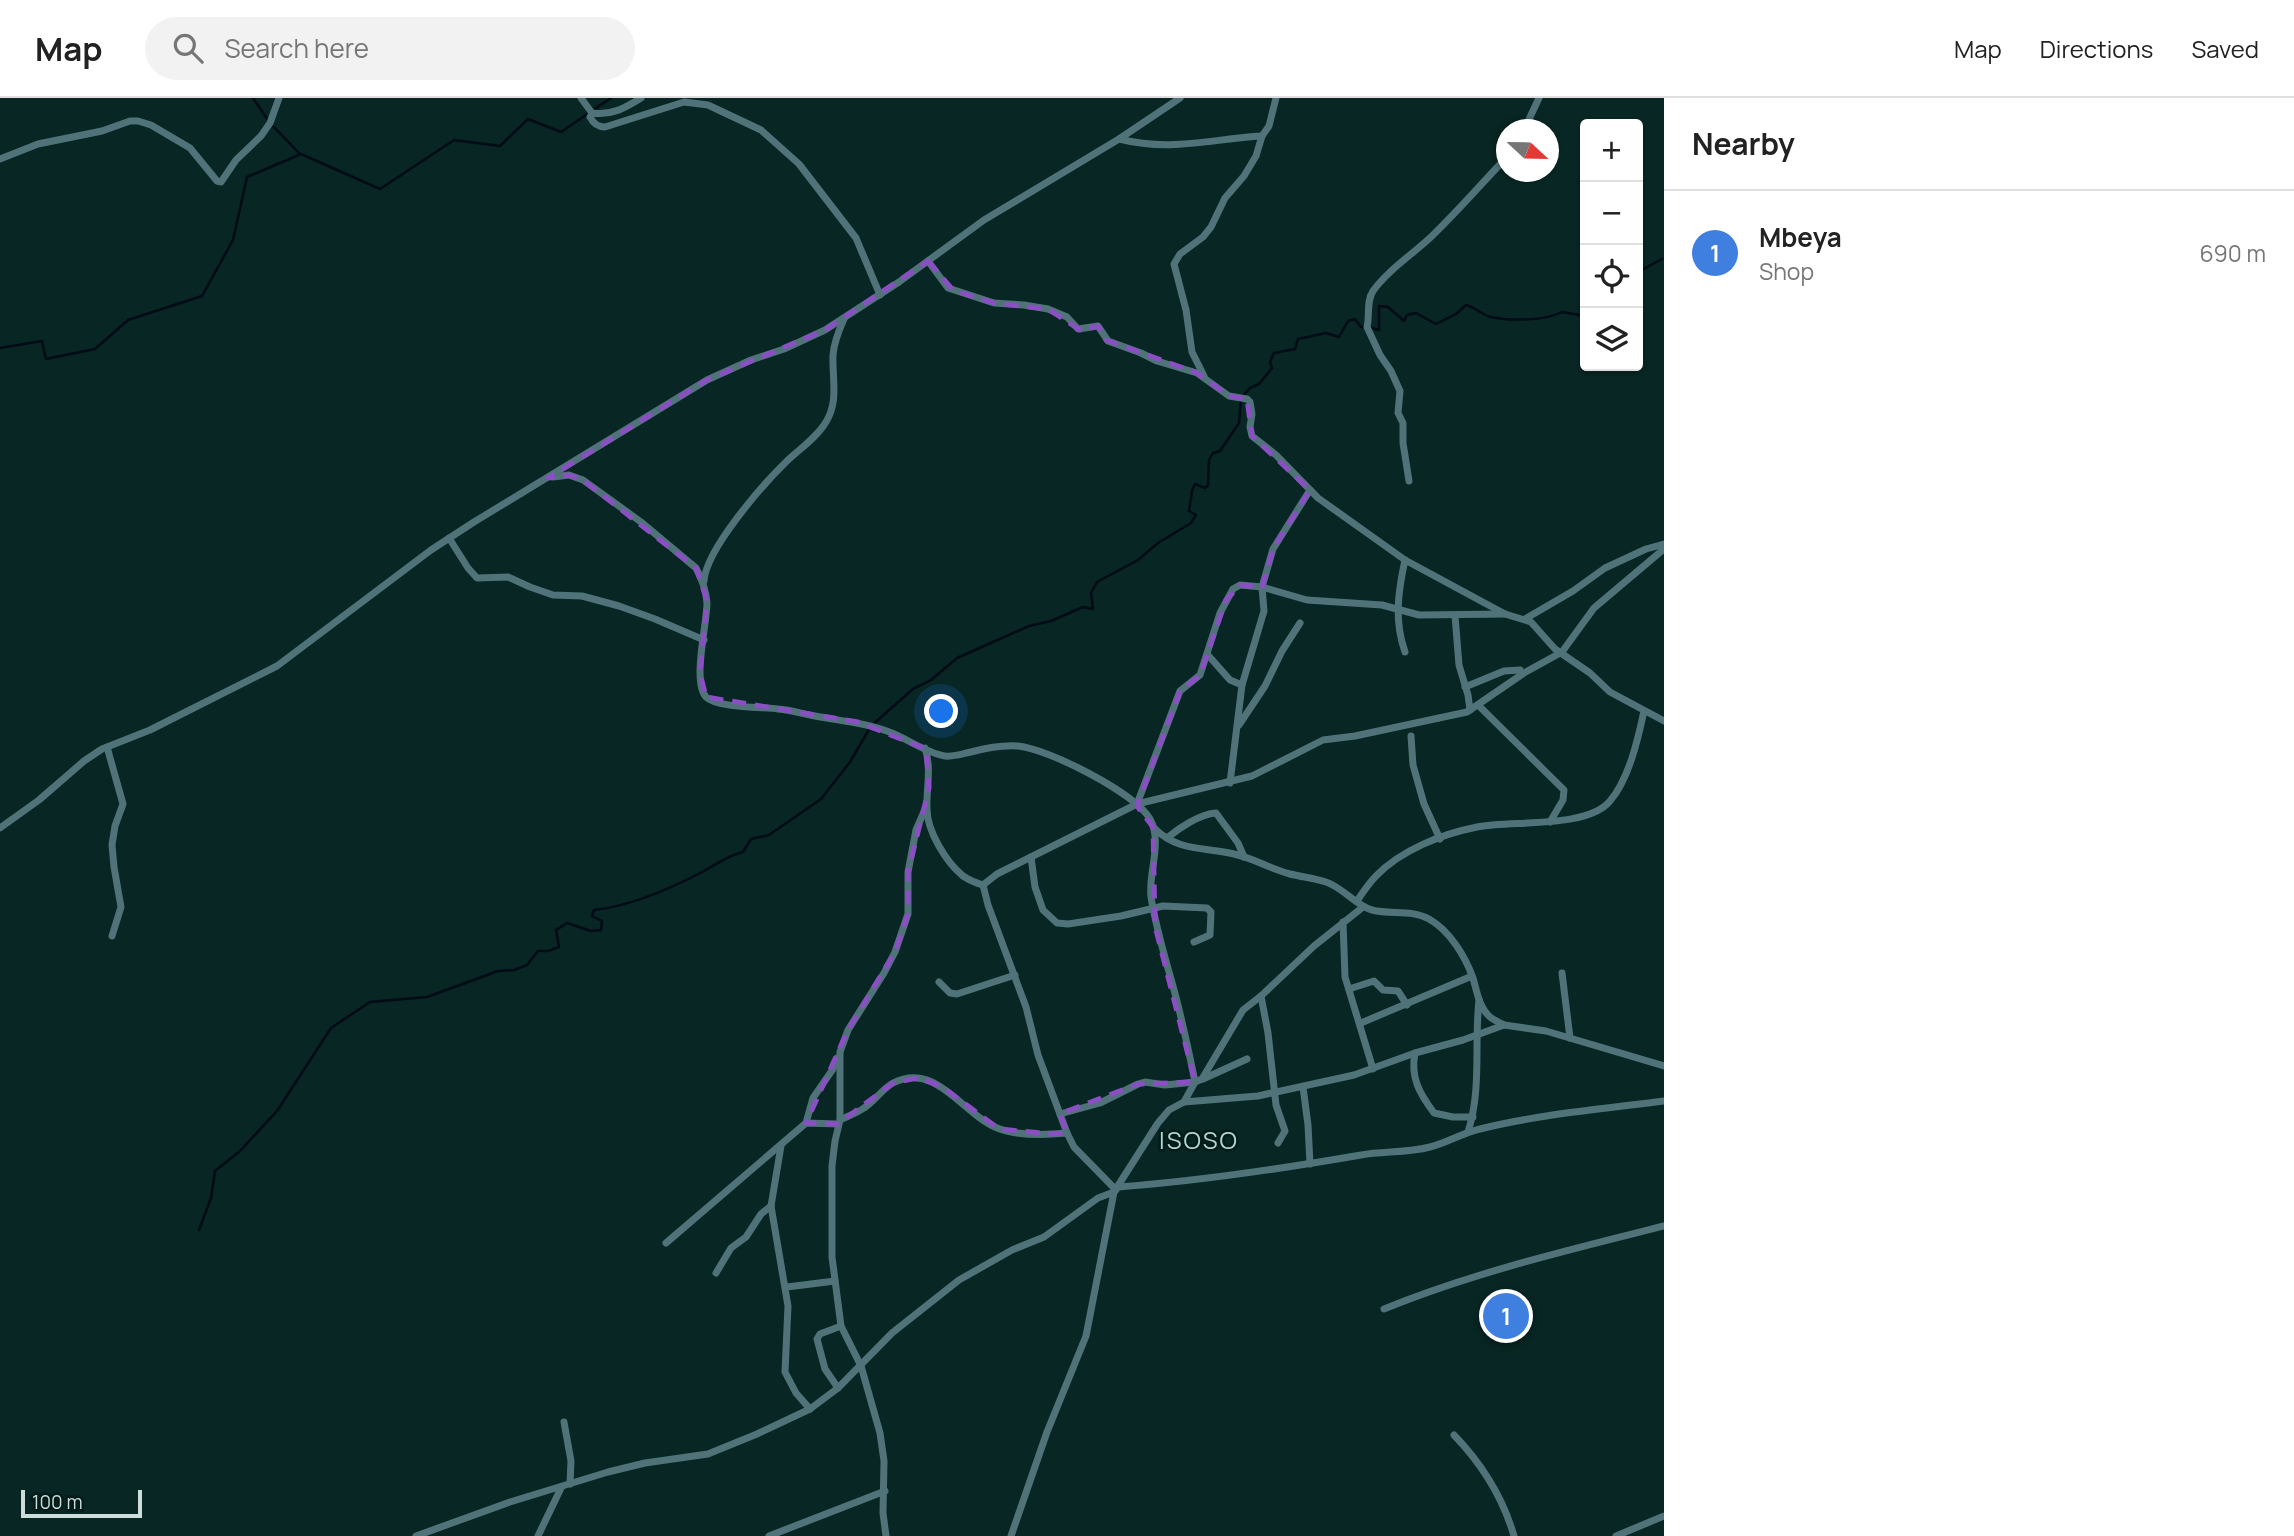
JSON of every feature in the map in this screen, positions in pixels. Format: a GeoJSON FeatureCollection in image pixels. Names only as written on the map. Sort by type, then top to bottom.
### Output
{"type":"FeatureCollection","features":[{"type":"Feature","properties":{"kind":"street"},"geometry":{"type":"LineString","coordinates":[[0,159],[37,144],[138,121],[151,125],[190,148],[217,181],[221,182],[236,160],[261,136],[270,123],[279,98]]}},
{"type":"Feature","properties":{"kind":"street"},"geometry":{"type":"LineString","coordinates":[[581,98],[592,113]]}},
{"type":"Feature","properties":{"kind":"street"},"geometry":{"type":"LineString","coordinates":[[592,113],[608,114],[641,98]]}},
{"type":"Feature","properties":{"kind":"street"},"geometry":{"type":"LineString","coordinates":[[0,828],[39,800],[84,761],[107,747],[150,730],[277,666],[449,538],[707,380],[816,335],[880,295],[984,220],[1119,139],[1180,98]]}},
{"type":"Feature","properties":{"kind":"street"},"geometry":{"type":"LineString","coordinates":[[1205,378],[1192,352],[1186,310],[1174,264],[1180,254],[1203,237],[1211,227],[1224,198],[1244,176],[1269,126],[1276,98]]}},
{"type":"Feature","properties":{"kind":"street"},"geometry":{"type":"LineString","coordinates":[[1529,119],[1539,98]]}},
{"type":"Feature","properties":{"kind":"street"},"geometry":{"type":"LineString","coordinates":[[592,113],[592,121],[597,126],[605,127],[673,104],[696,102],[727,112],[761,130],[799,164],[856,238],[880,295]]}},
{"type":"Feature","properties":{"kind":"street"},"geometry":{"type":"LineString","coordinates":[[1119,139],[1143,145],[1183,146],[1262,136]]}},
{"type":"Feature","properties":{"kind":"street"},"geometry":{"type":"LineString","coordinates":[[1409,481],[1403,423],[1398,413],[1400,391],[1367,327],[1368,304],[1372,292],[1382,281],[1434,234],[1496,169]]}},
{"type":"Feature","properties":{"kind":"street"},"geometry":{"type":"LineString","coordinates":[[928,261],[944,284],[953,290],[994,303],[1048,309],[1067,317],[1078,329],[1098,326],[1108,341],[1157,361],[1190,370],[1229,396],[1247,399],[1252,414],[1252,436],[1276,455],[1331,508],[1405,560],[1505,614],[1536,625],[1555,649],[1590,673],[1609,692],[1664,721]]}},
{"type":"Feature","properties":{"kind":"street"},"geometry":{"type":"LineString","coordinates":[[844,318],[833,354],[832,411],[820,431],[776,473],[735,522],[705,573],[707,619],[700,673],[702,689],[706,697],[714,701],[858,722],[943,755],[955,756],[996,747],[1018,746],[1041,751],[1077,767],[1137,804],[1153,827],[1151,895],[1155,926],[1199,1081]]}},
{"type":"Feature","properties":{"kind":"street"},"geometry":{"type":"LineString","coordinates":[[548,478],[569,475],[577,477],[641,522],[696,568],[705,590]]}},
{"type":"Feature","properties":{"kind":"street"},"geometry":{"type":"LineString","coordinates":[[1230,783],[1242,685],[1265,611],[1262,587],[1273,549],[1310,489]]}},
{"type":"Feature","properties":{"kind":"street"},"geometry":{"type":"LineString","coordinates":[[449,538],[477,578],[508,577],[553,594],[582,596],[619,606],[704,640]]}},
{"type":"Feature","properties":{"kind":"street"},"geometry":{"type":"LineString","coordinates":[[1525,619],[1573,591],[1605,568],[1646,549],[1664,546]]}},
{"type":"Feature","properties":{"kind":"street"},"geometry":{"type":"LineString","coordinates":[[983,885],[997,874],[1137,804],[1252,776],[1323,740],[1355,736],[1470,710],[1524,673],[1562,652],[1594,608],[1664,546]]}},
{"type":"Feature","properties":{"kind":"street"},"geometry":{"type":"LineString","coordinates":[[1405,560],[1397,598],[1400,635],[1405,652]]}},
{"type":"Feature","properties":{"kind":"street"},"geometry":{"type":"LineString","coordinates":[[1137,804],[1180,691],[1200,675],[1220,613],[1233,589],[1240,585],[1262,587],[1307,600],[1368,603],[1419,615],[1505,614]]}},
{"type":"Feature","properties":{"kind":"street"},"geometry":{"type":"LineString","coordinates":[[1455,616],[1459,665],[1470,710]]}},
{"type":"Feature","properties":{"kind":"street"},"geometry":{"type":"LineString","coordinates":[[1237,728],[1265,686],[1282,651],[1300,623]]}},
{"type":"Feature","properties":{"kind":"street"},"geometry":{"type":"LineString","coordinates":[[1207,654],[1230,680],[1242,685]]}},
{"type":"Feature","properties":{"kind":"street"},"geometry":{"type":"LineString","coordinates":[[1465,687],[1504,671],[1520,670]]}},
{"type":"Feature","properties":{"kind":"street"},"geometry":{"type":"LineString","coordinates":[[1478,705],[1564,790],[1563,800],[1550,822]]}},
{"type":"Feature","properties":{"kind":"street"},"geometry":{"type":"LineString","coordinates":[[1357,901],[1388,865],[1413,850],[1440,839],[1475,827],[1550,822],[1595,813],[1610,801],[1627,772],[1644,712]]}},
{"type":"Feature","properties":{"kind":"street"},"geometry":{"type":"LineString","coordinates":[[1411,736],[1413,765],[1424,804],[1440,839]]}},
{"type":"Feature","properties":{"kind":"street"},"geometry":{"type":"LineString","coordinates":[[107,747],[122,804],[113,833],[114,867],[121,907],[112,936]]}},
{"type":"Feature","properties":{"kind":"street"},"geometry":{"type":"LineString","coordinates":[[925,748],[929,778],[926,807],[934,835],[963,876],[983,885]]}},
{"type":"Feature","properties":{"kind":"street"},"geometry":{"type":"LineString","coordinates":[[666,1242],[806,1123],[813,1098],[833,1069],[848,1030],[895,952],[908,914],[908,872],[916,830],[926,807]]}},
{"type":"Feature","properties":{"kind":"street"},"geometry":{"type":"LineString","coordinates":[[1167,838],[1208,814],[1216,813],[1238,843],[1244,857]]}},
{"type":"Feature","properties":{"kind":"street"},"geometry":{"type":"LineString","coordinates":[[1153,827],[1167,838],[1199,850],[1225,852],[1289,874],[1326,882],[1344,891],[1363,907],[1375,911],[1419,914],[1436,923],[1460,951],[1472,976],[1479,1000],[1491,1017],[1504,1025],[1546,1031],[1664,1066]]}},
{"type":"Feature","properties":{"kind":"street"},"geometry":{"type":"LineString","coordinates":[[1031,857],[1035,887],[1042,910],[1057,923],[1068,924],[1163,906],[1207,908],[1211,912],[1210,935],[1194,942]]}},
{"type":"Feature","properties":{"kind":"street"},"geometry":{"type":"LineString","coordinates":[[983,885],[1031,1024],[1038,1055],[1067,1133],[1074,1147],[1116,1189]]}},
{"type":"Feature","properties":{"kind":"street"},"geometry":{"type":"LineString","coordinates":[[1184,1102],[1243,1010],[1363,907]]}},
{"type":"Feature","properties":{"kind":"street"},"geometry":{"type":"LineString","coordinates":[[1343,922],[1345,977],[1373,1069]]}},
{"type":"Feature","properties":{"kind":"street"},"geometry":{"type":"LineString","coordinates":[[1562,973],[1570,1038]]}},
{"type":"Feature","properties":{"kind":"street"},"geometry":{"type":"LineString","coordinates":[[939,982],[950,993],[957,994],[1014,975]]}},
{"type":"Feature","properties":{"kind":"street"},"geometry":{"type":"LineString","coordinates":[[1361,1023],[1472,976]]}},
{"type":"Feature","properties":{"kind":"street"},"geometry":{"type":"LineString","coordinates":[[1349,989],[1374,981],[1383,990],[1398,991],[1407,1005]]}},
{"type":"Feature","properties":{"kind":"street"},"geometry":{"type":"LineString","coordinates":[[1262,996],[1278,1115],[1285,1131],[1278,1143]]}},
{"type":"Feature","properties":{"kind":"street"},"geometry":{"type":"LineString","coordinates":[[1468,1132],[1477,1085],[1479,1000]]}},
{"type":"Feature","properties":{"kind":"street"},"geometry":{"type":"LineString","coordinates":[[1011,1536],[1047,1432],[1086,1336],[1116,1189],[1169,1110],[1184,1102],[1239,1098],[1303,1087],[1373,1069],[1504,1025]]}},
{"type":"Feature","properties":{"kind":"street"},"geometry":{"type":"LineString","coordinates":[[839,1052],[839,1121],[832,1166],[832,1257],[841,1326],[861,1366],[880,1433],[884,1461],[883,1513],[886,1536]]}},
{"type":"Feature","properties":{"kind":"street"},"geometry":{"type":"LineString","coordinates":[[1415,1053],[1412,1067],[1414,1080],[1434,1113],[1473,1117]]}},
{"type":"Feature","properties":{"kind":"street"},"geometry":{"type":"LineString","coordinates":[[1060,1114],[1100,1103],[1145,1082],[1165,1085],[1199,1081],[1247,1059]]}},
{"type":"Feature","properties":{"kind":"street"},"geometry":{"type":"LineString","coordinates":[[806,1123],[839,1121],[865,1108],[893,1083],[918,1078],[941,1086],[984,1121],[999,1129],[1041,1134],[1067,1133]]}},
{"type":"Feature","properties":{"kind":"street"},"geometry":{"type":"LineString","coordinates":[[1303,1087],[1310,1164]]}},
{"type":"Feature","properties":{"kind":"street"},"geometry":{"type":"LineString","coordinates":[[416,1536],[510,1502],[570,1484],[645,1463],[708,1454],[810,1409],[838,1388],[892,1333],[959,1280],[1012,1250],[1044,1237],[1098,1198],[1116,1189],[1205,1180],[1364,1154],[1432,1147],[1468,1132],[1559,1113],[1664,1101]]}},
{"type":"Feature","properties":{"kind":"street"},"geometry":{"type":"LineString","coordinates":[[781,1146],[771,1206],[787,1287],[785,1371],[796,1394],[810,1409]]}},
{"type":"Feature","properties":{"kind":"street"},"geometry":{"type":"LineString","coordinates":[[716,1273],[731,1248],[746,1237],[761,1214],[771,1206]]}},
{"type":"Feature","properties":{"kind":"street"},"geometry":{"type":"LineString","coordinates":[[1384,1309],[1433,1289],[1516,1263],[1664,1226]]}},
{"type":"Feature","properties":{"kind":"street"},"geometry":{"type":"LineString","coordinates":[[787,1287],[835,1280]]}},
{"type":"Feature","properties":{"kind":"street"},"geometry":{"type":"LineString","coordinates":[[838,1388],[825,1369],[817,1339],[820,1334],[841,1326]]}},
{"type":"Feature","properties":{"kind":"street"},"geometry":{"type":"LineString","coordinates":[[564,1422],[571,1461],[570,1484]]}},
{"type":"Feature","properties":{"kind":"street"},"geometry":{"type":"LineString","coordinates":[[1454,1435],[1487,1475],[1510,1521],[1514,1536]]}},
{"type":"Feature","properties":{"kind":"street"},"geometry":{"type":"LineString","coordinates":[[538,1536],[561,1488]]}},
{"type":"Feature","properties":{"kind":"street"},"geometry":{"type":"LineString","coordinates":[[769,1536],[884,1491]]}},
{"type":"Feature","properties":{"kind":"street"},"geometry":{"type":"LineString","coordinates":[[1616,1536],[1664,1516]]}},
{"type":"Feature","properties":{"kind":"highlighted area"},"geometry":{"type":"Polygon","coordinates":[[[928,261],[953,290],[994,303],[1048,309],[1080,330],[1098,326],[1106,340],[1197,373],[1229,396],[1247,399],[1252,436],[1310,490],[1273,549],[1262,587],[1240,585],[1226,600],[1200,675],[1180,691],[1137,806],[1153,827],[1155,926],[1195,1082],[1138,1084],[1060,1114],[1067,1133],[999,1129],[941,1086],[918,1078],[893,1083],[838,1124],[806,1123],[848,1030],[895,952],[908,914],[908,872],[929,788],[926,749],[858,722],[706,697],[700,673],[707,600],[696,568],[583,480],[569,475],[548,478],[707,380],[825,330],[928,261]]]}},
{"type":"Feature","properties":{"kind":"waterway"},"geometry":{"type":"LineString","coordinates":[[253,98],[270,123],[300,154]]}},
{"type":"Feature","properties":{"kind":"waterway"},"geometry":{"type":"LineString","coordinates":[[0,348],[42,341],[46,359],[95,349],[128,320],[202,296],[233,240],[247,177],[301,154],[380,189],[454,140],[500,146],[528,119],[561,132],[611,98]]}},
{"type":"Feature","properties":{"kind":"waterway"},"geometry":{"type":"LineString","coordinates":[[1643,269],[1662,259]]}},
{"type":"Feature","properties":{"kind":"waterway"},"geometry":{"type":"LineString","coordinates":[[1371,328],[1379,330],[1379,306],[1388,307],[1404,321],[1407,315],[1416,313],[1436,324],[1456,314],[1466,305],[1488,316],[1508,319],[1537,319],[1562,312],[1580,315]]}},
{"type":"Feature","properties":{"kind":"waterway"},"geometry":{"type":"LineString","coordinates":[[199,1230],[211,1198],[215,1171],[240,1151],[277,1111],[331,1028],[370,1002],[427,997],[498,971],[514,970],[527,965],[538,951],[559,947],[556,930],[567,923],[591,931],[601,930],[602,921],[592,916],[594,910],[622,905],[664,890],[743,852],[751,839],[769,835],[821,799],[850,762],[871,726],[913,689],[931,680],[957,658],[1029,626],[1051,621],[1083,607],[1093,609],[1091,593],[1097,582],[1138,560],[1158,543],[1191,523],[1196,515],[1189,511],[1195,484],[1205,488],[1208,485],[1209,460],[1213,453],[1220,451],[1239,423],[1241,398],[1250,388],[1259,384],[1272,368],[1270,362],[1274,353],[1295,349],[1298,339],[1326,333],[1339,337],[1348,321],[1355,319],[1364,327]]}},
{"type":"Feature","properties":{"kind":"place","name":"Mbeya"},"geometry":{"type":"Point","coordinates":[1506,1316]}},
{"type":"Feature","properties":{"kind":"district","name":"ISOSO"},"geometry":{"type":"Point","coordinates":[1199,1139]}}]}
